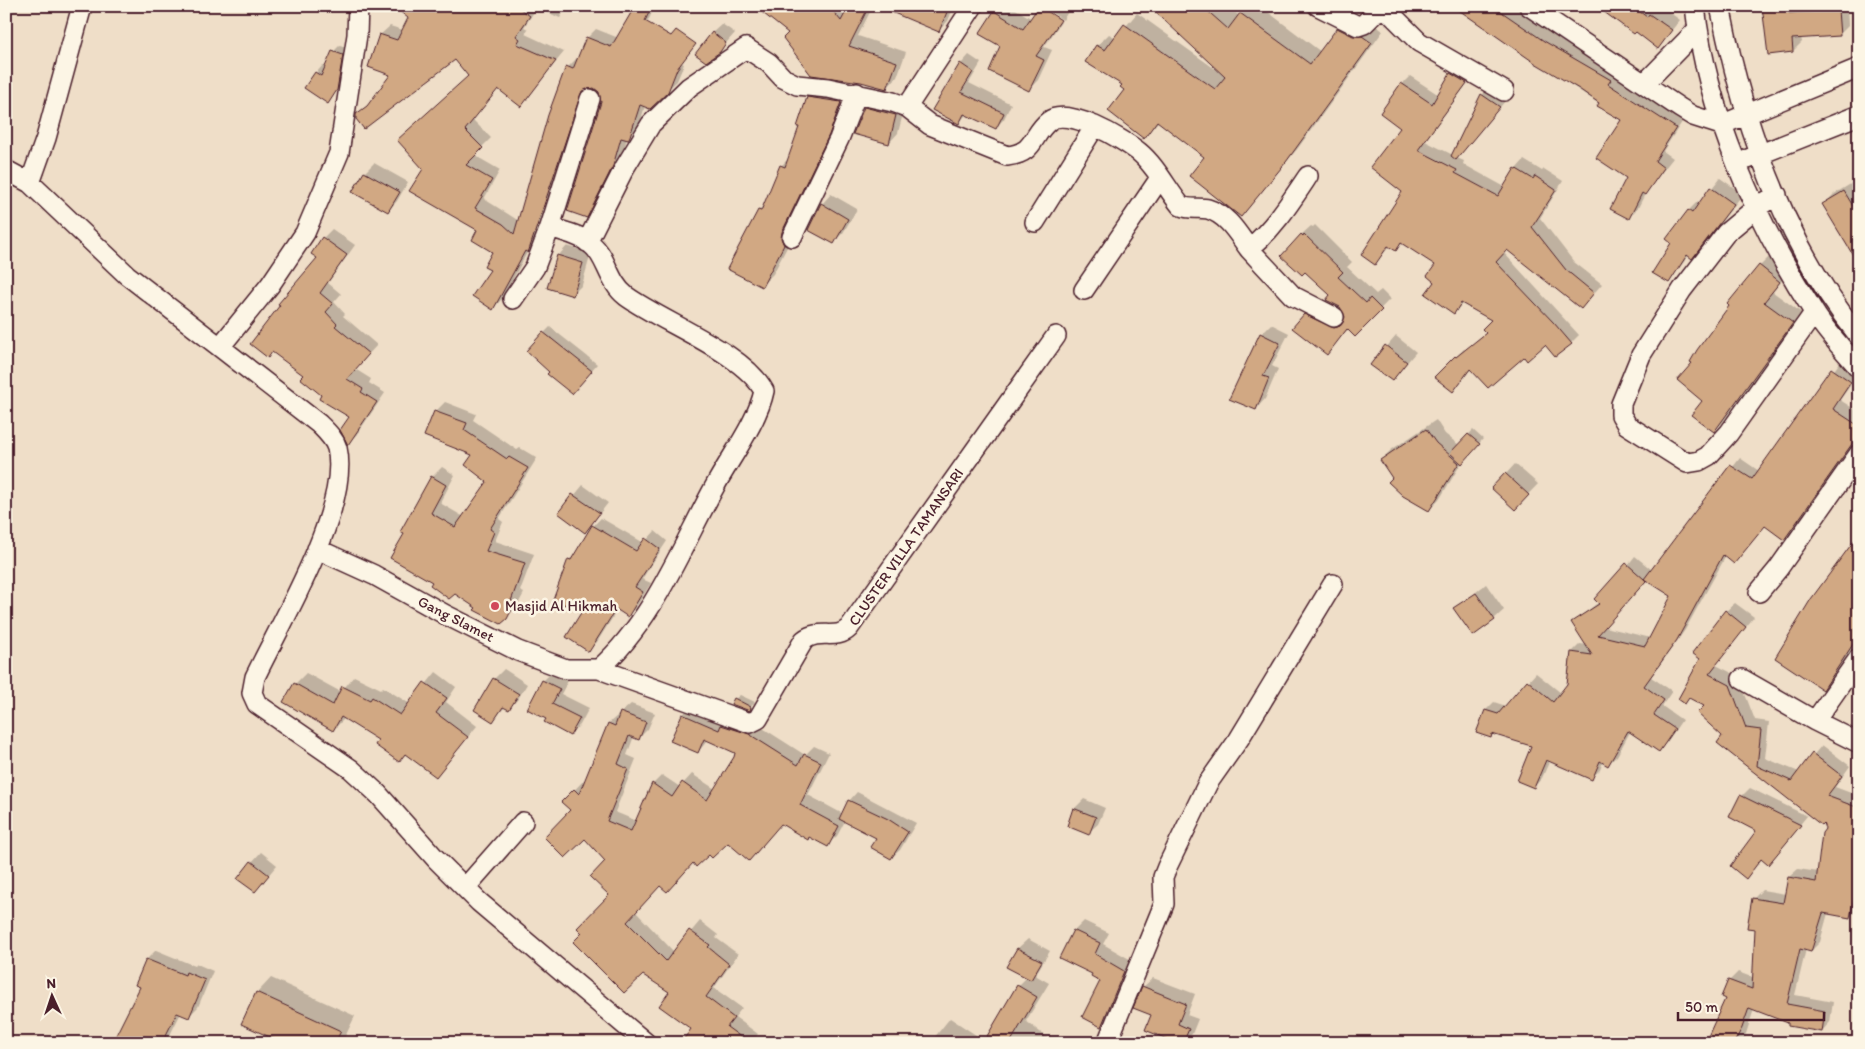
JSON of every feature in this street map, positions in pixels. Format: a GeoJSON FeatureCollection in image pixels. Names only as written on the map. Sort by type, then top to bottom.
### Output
{"type":"FeatureCollection","features":[{"type":"Feature","properties":{"kind":"street"},"geometry":{"type":"LineString","coordinates":[[30,183],[46,138],[82,6]]}},
{"type":"Feature","properties":{"kind":"street"},"geometry":{"type":"LineString","coordinates":[[220,347],[270,285],[305,233],[339,153],[357,34],[358,6]]}},
{"type":"Feature","properties":{"kind":"street"},"geometry":{"type":"LineString","coordinates":[[907,107],[973,6]]}},
{"type":"Feature","properties":{"kind":"street"},"geometry":{"type":"LineString","coordinates":[[1318,6],[1358,26],[1364,24],[1377,11],[1387,10],[1419,42],[1504,91]]}},
{"type":"Feature","properties":{"kind":"street"},"geometry":{"type":"LineString","coordinates":[[1529,6],[1693,116],[1721,125],[1859,68]]}},
{"type":"Feature","properties":{"kind":"street"},"geometry":{"type":"LineString","coordinates":[[1694,6],[1697,30],[1721,125],[1757,207],[1814,313],[1859,368]]}},
{"type":"Feature","properties":{"kind":"street"},"geometry":{"type":"LineString","coordinates":[[1720,6],[1745,114],[1777,195],[1814,274],[1859,336]]}},
{"type":"Feature","properties":{"kind":"street"},"geometry":{"type":"LineString","coordinates":[[1645,83],[1697,30]]}},
{"type":"Feature","properties":{"kind":"street"},"geometry":{"type":"LineString","coordinates":[[587,242],[625,167],[651,124],[689,87],[741,50],[751,49],[790,82],[857,93],[907,107],[930,125],[1007,156],[1019,154],[1030,147],[1048,121],[1054,118],[1076,119],[1096,126],[1138,151],[1181,206],[1188,209],[1206,209],[1229,221],[1249,249],[1293,296],[1334,317]]}},
{"type":"Feature","properties":{"kind":"street"},"geometry":{"type":"LineString","coordinates":[[792,237],[839,139],[857,93]]}},
{"type":"Feature","properties":{"kind":"street"},"geometry":{"type":"LineString","coordinates":[[514,300],[535,266],[550,227],[590,99]]}},
{"type":"Feature","properties":{"kind":"street"},"geometry":{"type":"LineString","coordinates":[[1738,164],[1859,115]]}},
{"type":"Feature","properties":{"kind":"street"},"geometry":{"type":"LineString","coordinates":[[1035,222],[1096,126]]}},
{"type":"Feature","properties":{"kind":"street"},"geometry":{"type":"LineString","coordinates":[[6,170],[30,183],[127,275],[319,424],[334,441],[338,454],[338,483],[333,506],[317,550],[255,678],[253,699],[268,712],[351,769],[378,794],[436,859],[465,888],[646,1043]]}},
{"type":"Feature","properties":{"kind":"street"},"geometry":{"type":"LineString","coordinates":[[1249,249],[1280,218],[1308,176]]}},
{"type":"Feature","properties":{"kind":"street"},"geometry":{"type":"LineString","coordinates":[[1084,290],[1160,178]]}},
{"type":"Feature","properties":{"kind":"street"},"geometry":{"type":"LineString","coordinates":[[1777,195],[1757,207],[1726,233],[1682,290],[1641,355],[1621,404],[1626,425],[1687,463],[1699,462],[1708,456],[1729,433],[1814,313]]}},
{"type":"Feature","properties":{"kind":"street"},"geometry":{"type":"LineString","coordinates":[[550,227],[587,242],[596,248],[610,277],[625,295],[724,354],[752,375],[764,391],[750,424],[675,562],[642,616],[614,656],[599,669]]}},
{"type":"Feature","properties":{"kind":"street","name":"CLUSTER VILLA TAMANSARI"},"geometry":{"type":"LineString","coordinates":[[599,669],[746,724],[754,722],[776,690],[804,640],[816,634],[839,634],[849,628],[1056,336]]}},
{"type":"Feature","properties":{"kind":"street"},"geometry":{"type":"LineString","coordinates":[[1759,592],[1778,569],[1859,454]]}},
{"type":"Feature","properties":{"kind":"street","name":"Gang Slamet"},"geometry":{"type":"LineString","coordinates":[[317,550],[374,575],[446,615],[518,651],[566,669],[599,669]]}},
{"type":"Feature","properties":{"kind":"street"},"geometry":{"type":"LineString","coordinates":[[1107,1043],[1164,904],[1163,877],[1208,783],[1239,739],[1333,584]]}},
{"type":"Feature","properties":{"kind":"street"},"geometry":{"type":"LineString","coordinates":[[1814,721],[1859,658]]}},
{"type":"Feature","properties":{"kind":"street"},"geometry":{"type":"LineString","coordinates":[[1742,679],[1814,721],[1859,743]]}},
{"type":"Feature","properties":{"kind":"street"},"geometry":{"type":"LineString","coordinates":[[465,888],[523,822]]}},
{"type":"Feature","properties":{"kind":"building"},"geometry":{"type":"Polygon","coordinates":[[[393,6],[516,6],[530,16],[516,36],[520,39],[517,44],[556,61],[521,107],[498,89],[465,130],[483,148],[466,165],[492,180],[475,208],[503,224],[514,234],[548,115],[566,66],[573,69],[586,37],[611,47],[635,6],[652,6],[645,21],[671,36],[676,30],[696,44],[677,69],[668,92],[650,109],[640,105],[630,136],[628,140],[621,138],[613,166],[587,218],[567,211],[601,102],[599,92],[594,88],[582,91],[528,253],[525,251],[493,310],[472,296],[490,270],[484,267],[492,252],[472,240],[477,230],[409,191],[423,169],[397,140],[468,76],[455,60],[364,129],[356,119],[356,114],[367,106],[390,75],[368,67],[379,34],[397,40],[408,18],[393,6]]]}},
{"type":"Feature","properties":{"kind":"building"},"geometry":{"type":"Polygon","coordinates":[[[754,6],[829,6],[841,21],[849,6],[869,6],[849,46],[897,62],[887,89],[861,82],[811,75],[783,38],[788,33],[754,6]]]}},
{"type":"Feature","properties":{"kind":"building"},"geometry":{"type":"Polygon","coordinates":[[[877,6],[933,6],[947,12],[939,32],[877,6]]]}},
{"type":"Feature","properties":{"kind":"building"},"geometry":{"type":"Polygon","coordinates":[[[1039,6],[1061,20],[1036,56],[1044,60],[1029,91],[989,71],[1000,46],[979,34],[994,11],[1023,29],[1039,6]]]}},
{"type":"Feature","properties":{"kind":"building"},"geometry":{"type":"Polygon","coordinates":[[[1149,6],[1202,6],[1228,29],[1240,13],[1310,64],[1337,28],[1353,36],[1362,36],[1372,43],[1286,162],[1241,217],[1189,176],[1204,157],[1157,121],[1144,139],[1108,111],[1124,90],[1120,87],[1122,85],[1085,62],[1096,45],[1105,50],[1124,24],[1215,89],[1225,77],[1149,6]]]}},
{"type":"Feature","properties":{"kind":"building"},"geometry":{"type":"Polygon","coordinates":[[[1453,6],[1493,6],[1544,41],[1611,80],[1608,84],[1676,128],[1655,161],[1664,168],[1645,195],[1642,193],[1629,219],[1610,209],[1626,178],[1596,158],[1621,120],[1597,106],[1599,103],[1579,89],[1535,63],[1453,6]]]}},
{"type":"Feature","properties":{"kind":"building"},"geometry":{"type":"Polygon","coordinates":[[[1596,6],[1632,6],[1647,17],[1649,14],[1672,30],[1658,49],[1596,6]]]}},
{"type":"Feature","properties":{"kind":"building"},"geometry":{"type":"Polygon","coordinates":[[[1762,6],[1789,6],[1789,13],[1838,10],[1840,36],[1792,39],[1793,52],[1768,55],[1762,6]]]}},
{"type":"Feature","properties":{"kind":"building"},"geometry":{"type":"Polygon","coordinates":[[[712,32],[726,43],[720,52],[706,62],[695,54],[712,32]]]}},
{"type":"Feature","properties":{"kind":"building"},"geometry":{"type":"Polygon","coordinates":[[[332,51],[343,55],[337,90],[328,104],[304,88],[315,72],[321,76],[332,51]]]}},
{"type":"Feature","properties":{"kind":"building"},"geometry":{"type":"Polygon","coordinates":[[[960,63],[973,72],[961,92],[1004,113],[996,129],[964,114],[959,124],[932,110],[960,63]]]}},
{"type":"Feature","properties":{"kind":"building"},"geometry":{"type":"Polygon","coordinates":[[[1450,73],[1467,83],[1418,150],[1457,170],[1455,173],[1498,196],[1515,168],[1533,179],[1535,176],[1556,190],[1532,227],[1566,270],[1594,293],[1581,309],[1507,250],[1496,262],[1572,344],[1555,357],[1545,345],[1527,361],[1524,357],[1488,388],[1470,369],[1453,392],[1434,377],[1455,356],[1486,333],[1482,329],[1491,320],[1461,303],[1454,314],[1425,294],[1434,282],[1427,276],[1435,265],[1401,243],[1396,251],[1388,246],[1375,265],[1361,255],[1402,192],[1370,167],[1400,128],[1380,113],[1401,83],[1432,104],[1450,73]]]}},
{"type":"Feature","properties":{"kind":"building"},"geometry":{"type":"Polygon","coordinates":[[[1481,94],[1500,107],[1456,160],[1451,156],[1481,94]]]}},
{"type":"Feature","properties":{"kind":"building"},"geometry":{"type":"Polygon","coordinates":[[[807,97],[841,102],[829,135],[782,232],[781,238],[784,245],[762,287],[727,269],[758,210],[761,211],[780,165],[785,167],[807,97]]]}},
{"type":"Feature","properties":{"kind":"building"},"geometry":{"type":"Polygon","coordinates":[[[864,107],[896,115],[889,144],[853,134],[864,107]]]}},
{"type":"Feature","properties":{"kind":"building"},"geometry":{"type":"Polygon","coordinates":[[[364,172],[400,192],[388,212],[352,192],[364,172]]]}},
{"type":"Feature","properties":{"kind":"building"},"geometry":{"type":"Polygon","coordinates":[[[1710,187],[1734,204],[1692,259],[1687,255],[1669,283],[1652,273],[1671,243],[1666,239],[1688,210],[1692,213],[1710,187]]]}},
{"type":"Feature","properties":{"kind":"building"},"geometry":{"type":"Polygon","coordinates":[[[1844,191],[1859,216],[1859,265],[1822,204],[1844,191]]]}},
{"type":"Feature","properties":{"kind":"building"},"geometry":{"type":"Polygon","coordinates":[[[821,203],[848,219],[834,244],[808,230],[821,203]]]}},
{"type":"Feature","properties":{"kind":"building"},"geometry":{"type":"Polygon","coordinates":[[[1301,234],[1303,236],[1304,234],[1343,272],[1338,277],[1366,303],[1370,298],[1382,310],[1355,337],[1347,329],[1327,355],[1292,328],[1304,314],[1334,328],[1340,326],[1345,317],[1340,307],[1326,300],[1330,295],[1305,272],[1302,275],[1281,256],[1301,234]]]}},
{"type":"Feature","properties":{"kind":"building"},"geometry":{"type":"Polygon","coordinates":[[[322,237],[347,255],[320,293],[333,304],[326,312],[337,324],[335,326],[369,354],[347,379],[363,389],[361,392],[377,402],[348,445],[340,430],[349,417],[319,399],[321,395],[300,378],[303,375],[272,352],[268,358],[250,344],[280,305],[278,304],[317,258],[311,254],[322,237]]]}},
{"type":"Feature","properties":{"kind":"building"},"geometry":{"type":"Polygon","coordinates":[[[557,255],[583,263],[573,296],[547,288],[557,255]]]}},
{"type":"Feature","properties":{"kind":"building"},"geometry":{"type":"Polygon","coordinates":[[[1759,265],[1780,282],[1764,302],[1793,323],[1714,432],[1691,415],[1702,401],[1677,380],[1692,363],[1690,362],[1697,350],[1729,306],[1727,304],[1759,265]]]}},
{"type":"Feature","properties":{"kind":"building"},"geometry":{"type":"Polygon","coordinates":[[[543,332],[592,371],[572,394],[547,374],[549,372],[526,351],[543,332]]]}},
{"type":"Feature","properties":{"kind":"building"},"geometry":{"type":"Polygon","coordinates":[[[1260,333],[1280,343],[1263,376],[1269,378],[1256,410],[1229,399],[1260,333]]]}},
{"type":"Feature","properties":{"kind":"building"},"geometry":{"type":"Polygon","coordinates":[[[1385,345],[1407,362],[1392,381],[1370,365],[1385,345]]]}},
{"type":"Feature","properties":{"kind":"building"},"geometry":{"type":"Polygon","coordinates":[[[1831,368],[1851,382],[1833,409],[1859,426],[1859,434],[1784,540],[1765,526],[1734,564],[1723,555],[1677,640],[1644,686],[1664,700],[1654,715],[1675,729],[1659,752],[1628,731],[1608,766],[1600,761],[1592,780],[1546,760],[1534,788],[1517,781],[1531,746],[1492,734],[1491,738],[1476,733],[1485,710],[1498,714],[1527,680],[1553,702],[1567,684],[1571,652],[1592,655],[1571,622],[1599,604],[1594,599],[1626,563],[1644,579],[1730,465],[1752,479],[1831,368]],[[1644,579],[1646,581],[1598,635],[1645,646],[1671,596],[1644,579]]]}},
{"type":"Feature","properties":{"kind":"building"},"geometry":{"type":"Polygon","coordinates":[[[434,411],[467,423],[464,430],[507,459],[509,457],[528,468],[490,529],[494,532],[486,551],[525,563],[511,601],[515,603],[507,619],[501,624],[474,610],[476,608],[455,594],[449,599],[430,585],[432,582],[390,558],[404,534],[400,532],[431,476],[446,485],[431,513],[455,527],[487,482],[465,465],[472,455],[424,436],[434,411]]]}},
{"type":"Feature","properties":{"kind":"building"},"geometry":{"type":"Polygon","coordinates":[[[1426,429],[1436,443],[1459,463],[1429,511],[1403,496],[1388,482],[1392,478],[1380,460],[1426,429]]]}},
{"type":"Feature","properties":{"kind":"building"},"geometry":{"type":"Polygon","coordinates":[[[1468,434],[1480,444],[1462,464],[1450,453],[1468,434]]]}},
{"type":"Feature","properties":{"kind":"building"},"geometry":{"type":"Polygon","coordinates":[[[1505,473],[1529,495],[1515,510],[1491,488],[1505,473]]]}},
{"type":"Feature","properties":{"kind":"building"},"geometry":{"type":"Polygon","coordinates":[[[572,494],[600,513],[585,533],[558,513],[572,494]]]}},
{"type":"Feature","properties":{"kind":"building"},"geometry":{"type":"Polygon","coordinates":[[[592,525],[636,551],[645,538],[660,549],[635,587],[643,592],[628,617],[616,609],[589,652],[566,637],[582,611],[553,600],[568,559],[571,560],[592,525]]]}},
{"type":"Feature","properties":{"kind":"building"},"geometry":{"type":"Polygon","coordinates":[[[1859,534],[1859,635],[1823,690],[1775,658],[1811,599],[1859,534]]]}},
{"type":"Feature","properties":{"kind":"building"},"geometry":{"type":"Polygon","coordinates":[[[1476,593],[1495,620],[1473,636],[1453,608],[1476,593]]]}},
{"type":"Feature","properties":{"kind":"building"},"geometry":{"type":"Polygon","coordinates":[[[1725,610],[1746,627],[1709,674],[1730,685],[1746,728],[1761,730],[1757,766],[1791,781],[1812,753],[1842,776],[1827,796],[1859,808],[1859,875],[1850,918],[1823,913],[1811,952],[1800,949],[1787,1004],[1825,1011],[1822,1032],[1788,1026],[1788,1023],[1749,1008],[1734,1043],[1705,1043],[1725,999],[1721,997],[1728,980],[1752,989],[1755,929],[1747,928],[1752,898],[1783,903],[1788,877],[1816,882],[1822,833],[1825,829],[1823,823],[1821,825],[1717,743],[1722,736],[1697,713],[1704,706],[1689,698],[1685,704],[1678,699],[1700,659],[1692,653],[1725,610]]]}},
{"type":"Feature","properties":{"kind":"building"},"geometry":{"type":"Polygon","coordinates":[[[493,678],[519,694],[509,710],[503,707],[493,722],[474,710],[493,678]]]}},
{"type":"Feature","properties":{"kind":"building"},"geometry":{"type":"Polygon","coordinates":[[[542,680],[560,689],[552,704],[580,718],[570,736],[544,722],[546,719],[527,709],[542,680]]]}},
{"type":"Feature","properties":{"kind":"building"},"geometry":{"type":"Polygon","coordinates":[[[424,682],[447,698],[436,713],[468,737],[436,777],[405,754],[399,762],[375,745],[378,740],[341,717],[333,731],[283,702],[294,683],[333,705],[342,686],[370,700],[372,697],[400,715],[424,682]]]}},
{"type":"Feature","properties":{"kind":"building"},"geometry":{"type":"Polygon","coordinates":[[[734,698],[751,707],[750,711],[731,704],[734,698]]]}},
{"type":"Feature","properties":{"kind":"building"},"geometry":{"type":"Polygon","coordinates":[[[620,712],[646,722],[639,740],[629,736],[618,764],[628,769],[607,821],[631,831],[652,783],[672,797],[682,782],[707,800],[734,757],[735,753],[704,739],[698,753],[670,741],[682,714],[719,730],[721,725],[749,734],[798,765],[804,754],[821,762],[800,805],[839,826],[828,847],[809,837],[808,840],[781,824],[749,861],[728,843],[712,858],[709,855],[696,867],[693,863],[667,892],[660,886],[627,922],[666,961],[689,930],[710,945],[708,947],[729,964],[706,997],[734,1018],[727,1027],[749,1043],[681,1043],[691,1029],[659,1006],[669,992],[643,975],[624,993],[573,942],[582,933],[577,928],[609,895],[590,877],[605,861],[585,839],[565,858],[544,837],[570,810],[561,802],[574,789],[579,794],[608,723],[615,726],[620,712]]]}},
{"type":"Feature","properties":{"kind":"building"},"geometry":{"type":"Polygon","coordinates":[[[1740,795],[1801,825],[1768,865],[1761,859],[1746,879],[1730,866],[1756,831],[1729,817],[1740,795]]]}},
{"type":"Feature","properties":{"kind":"building"},"geometry":{"type":"Polygon","coordinates":[[[848,800],[888,819],[908,832],[891,859],[870,847],[876,838],[839,819],[848,800]]]}},
{"type":"Feature","properties":{"kind":"building"},"geometry":{"type":"Polygon","coordinates":[[[1073,808],[1096,817],[1089,835],[1067,826],[1073,808]]]}},
{"type":"Feature","properties":{"kind":"building"},"geometry":{"type":"Polygon","coordinates":[[[251,861],[269,875],[255,892],[237,879],[251,861]]]}},
{"type":"Feature","properties":{"kind":"building"},"geometry":{"type":"Polygon","coordinates":[[[1073,930],[1100,943],[1095,954],[1124,971],[1101,1027],[1082,1017],[1100,981],[1091,976],[1092,974],[1059,958],[1073,930]]]}},
{"type":"Feature","properties":{"kind":"building"},"geometry":{"type":"Polygon","coordinates":[[[1017,948],[1042,961],[1031,980],[1006,967],[1017,948]]]}},
{"type":"Feature","properties":{"kind":"building"},"geometry":{"type":"Polygon","coordinates":[[[146,959],[185,975],[186,972],[205,980],[189,1018],[177,1013],[162,1043],[112,1043],[140,987],[135,985],[146,959]]]}},
{"type":"Feature","properties":{"kind":"building"},"geometry":{"type":"Polygon","coordinates":[[[1017,985],[1037,997],[1010,1043],[983,1043],[1017,985]]]}},
{"type":"Feature","properties":{"kind":"building"},"geometry":{"type":"Polygon","coordinates":[[[1142,986],[1186,1004],[1178,1024],[1189,1029],[1183,1043],[1177,1043],[1145,1030],[1151,1015],[1133,1008],[1142,986]]]}},
{"type":"Feature","properties":{"kind":"building"},"geometry":{"type":"Polygon","coordinates":[[[256,992],[341,1031],[335,1043],[283,1043],[241,1024],[256,992]]]}},
{"type":"Feature","properties":{"kind":"place","name":"Masjid Al Hikmah"},"geometry":{"type":"Point","coordinates":[495,606]}}]}
